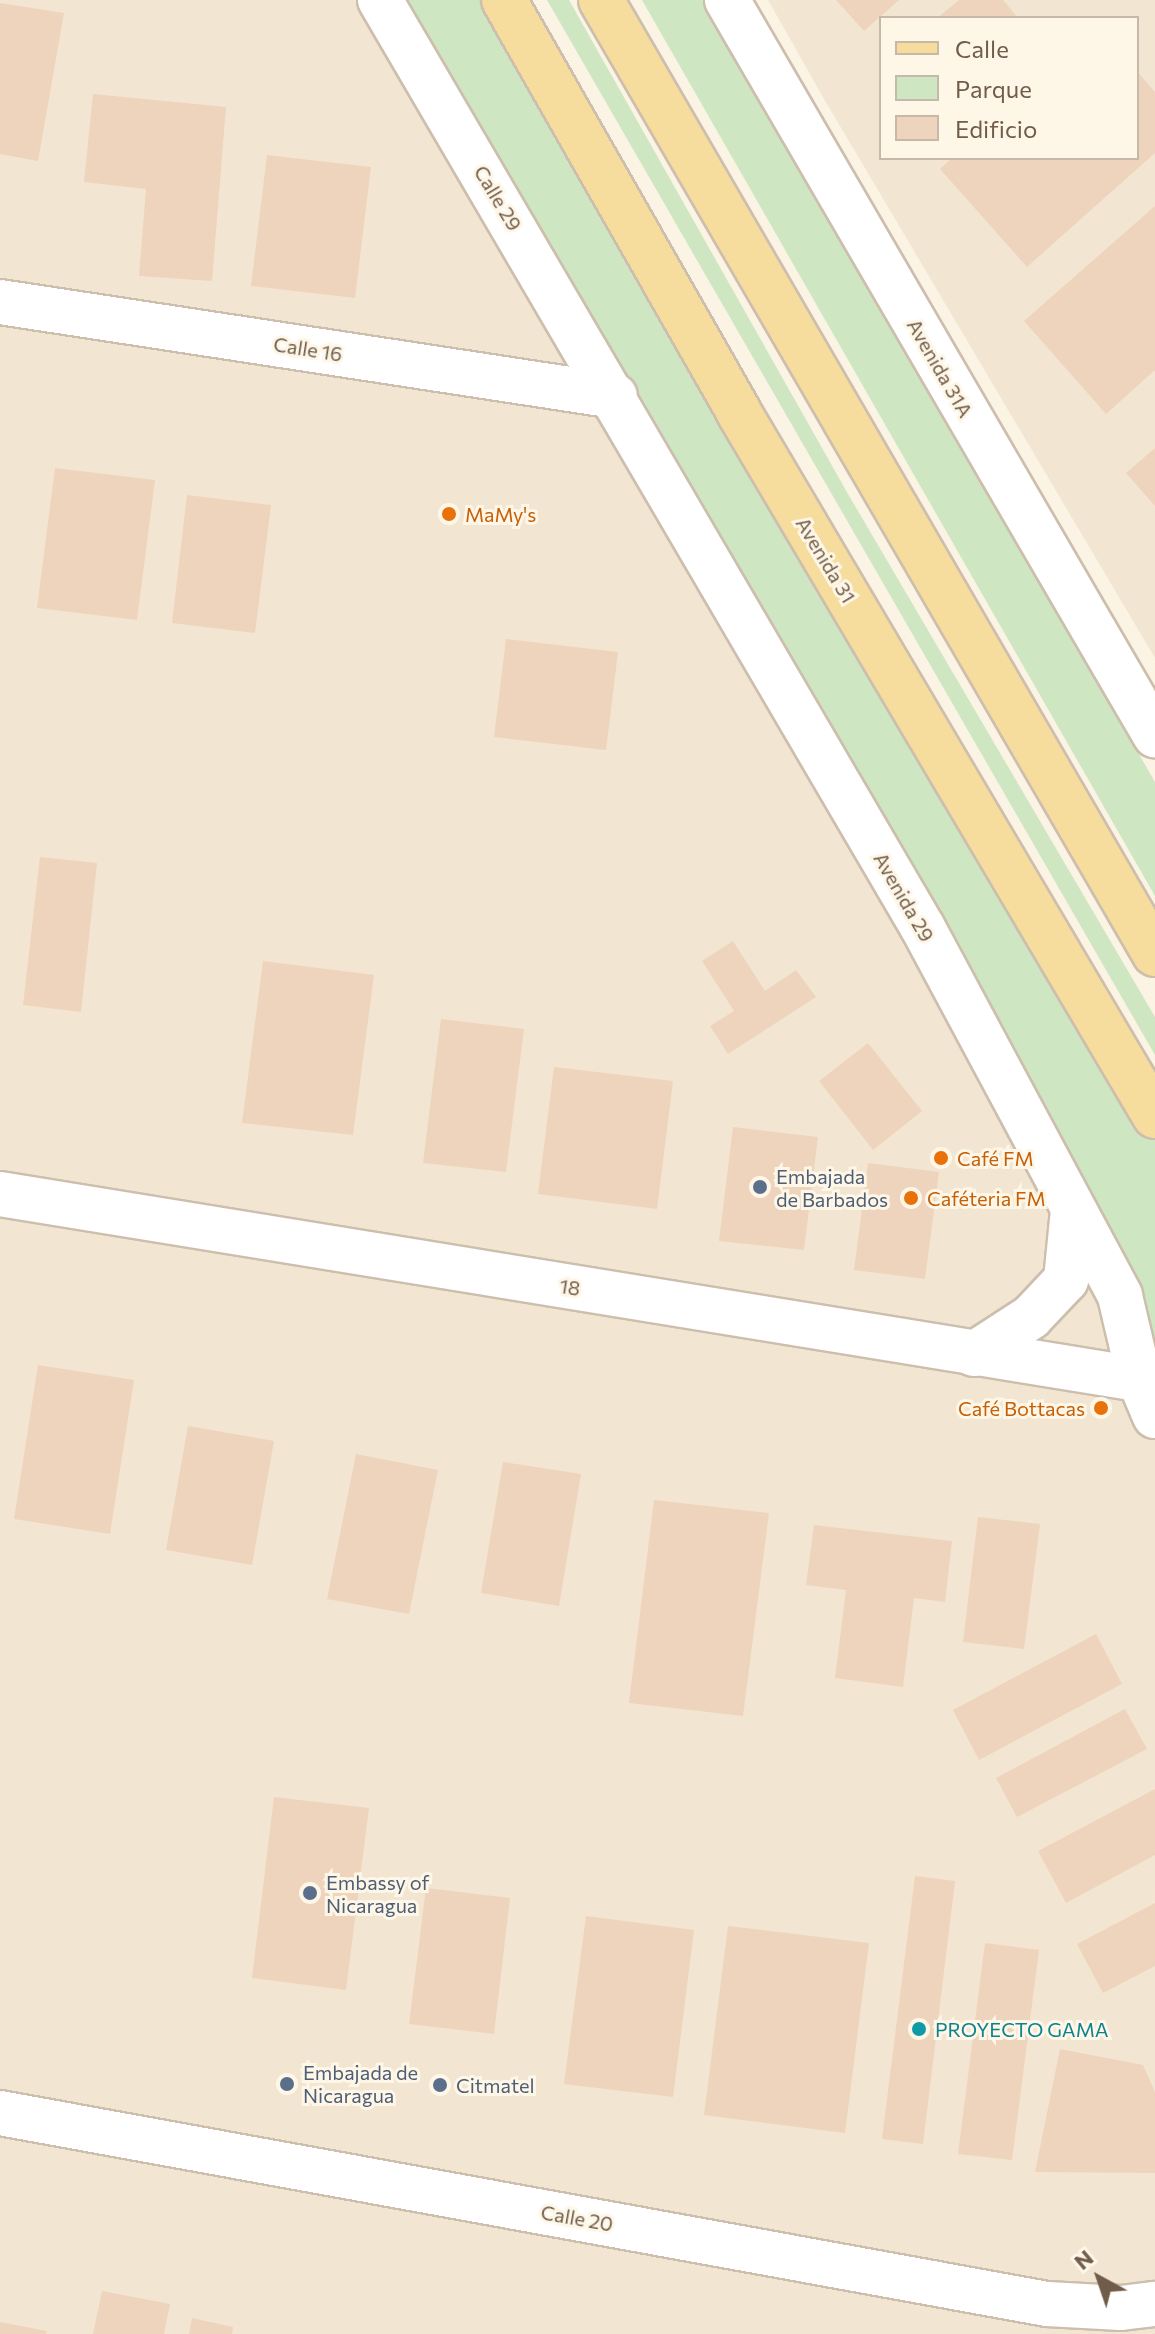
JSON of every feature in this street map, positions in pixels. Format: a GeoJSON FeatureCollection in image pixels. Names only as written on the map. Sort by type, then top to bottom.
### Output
{"type":"FeatureCollection","features":[{"type":"Feature","properties":{"kind":"main road","name":"Avenida 31"},"geometry":{"type":"LineString","coordinates":[[504,0],[738,411],[1155,1116]]}},
{"type":"Feature","properties":{"kind":"main road"},"geometry":{"type":"LineString","coordinates":[[601,0],[1155,954]]}},
{"type":"Feature","properties":{"kind":"street","name":"Calle 29"},"geometry":{"type":"LineString","coordinates":[[380,0],[615,396]]}},
{"type":"Feature","properties":{"kind":"street","name":"Avenida 31A"},"geometry":{"type":"LineString","coordinates":[[727,0],[1155,735]]}},
{"type":"Feature","properties":{"kind":"street","name":"Calle 16"},"geometry":{"type":"LineString","coordinates":[[0,302],[615,396]]}},
{"type":"Feature","properties":{"kind":"street","name":"Avenida 29"},"geometry":{"type":"LineString","coordinates":[[615,396],[923,928],[1120,1296],[1150,1393]]}},
{"type":"Feature","properties":{"kind":"street","name":"18"},"geometry":{"type":"LineString","coordinates":[[0,1194],[974,1354],[1150,1393]]}},
{"type":"Feature","properties":{"kind":"street"},"geometry":{"type":"LineString","coordinates":[[974,1354],[1031,1317],[1066,1280],[1073,1210]]}},
{"type":"Feature","properties":{"kind":"street","name":"Calle 20"},"geometry":{"type":"LineString","coordinates":[[0,2113],[1047,2304],[1130,2315]]}},
{"type":"Feature","properties":{"kind":"shaded area"},"geometry":{"type":"Polygon","coordinates":[[[0,0],[380,0],[923,928],[1155,1416],[1155,2334],[0,2334],[0,0]]]}},
{"type":"Feature","properties":{"kind":"shaded area"},"geometry":{"type":"Polygon","coordinates":[[[768,0],[1155,0],[1155,658],[824,99],[768,0]]]}},
{"type":"Feature","properties":{"kind":"green space"},"geometry":{"type":"Polygon","coordinates":[[[380,0],[504,0],[1155,1116],[1155,1416],[1120,1296],[380,0]]]}},
{"type":"Feature","properties":{"kind":"green space"},"geometry":{"type":"Polygon","coordinates":[[[547,0],[569,0],[848,494],[1155,1017],[1155,1055],[547,0]]]}},
{"type":"Feature","properties":{"kind":"green space"},"geometry":{"type":"Polygon","coordinates":[[[642,0],[705,0],[1155,782],[1155,896],[642,0]]]}},
{"type":"Feature","properties":{"kind":"building"},"geometry":{"type":"Polygon","coordinates":[[[836,0],[899,0],[879,16],[864,31],[836,0]]]}},
{"type":"Feature","properties":{"kind":"building"},"geometry":{"type":"Polygon","coordinates":[[[959,0],[1003,0],[1016,16],[939,16],[959,0]]]}},
{"type":"Feature","properties":{"kind":"building"},"geometry":{"type":"Polygon","coordinates":[[[0,3],[64,13],[38,161],[0,154],[0,3]]]}},
{"type":"Feature","properties":{"kind":"building"},"geometry":{"type":"Polygon","coordinates":[[[1139,73],[1155,92],[1155,153],[1027,267],[940,169],[950,160],[1139,160],[1139,73]]]}},
{"type":"Feature","properties":{"kind":"building"},"geometry":{"type":"Polygon","coordinates":[[[93,94],[226,107],[212,281],[139,276],[146,189],[84,182],[93,94]]]}},
{"type":"Feature","properties":{"kind":"building"},"geometry":{"type":"Polygon","coordinates":[[[267,155],[371,167],[355,298],[251,286],[267,155]]]}},
{"type":"Feature","properties":{"kind":"building"},"geometry":{"type":"Polygon","coordinates":[[[1155,206],[1155,370],[1106,414],[1024,321],[1155,206]]]}},
{"type":"Feature","properties":{"kind":"building"},"geometry":{"type":"Polygon","coordinates":[[[1155,448],[1155,506],[1126,473],[1155,448]]]}},
{"type":"Feature","properties":{"kind":"building"},"geometry":{"type":"Polygon","coordinates":[[[55,468],[155,480],[137,620],[37,608],[55,468]]]}},
{"type":"Feature","properties":{"kind":"building"},"geometry":{"type":"Polygon","coordinates":[[[187,495],[271,505],[255,633],[172,623],[187,495]]]}},
{"type":"Feature","properties":{"kind":"building"},"geometry":{"type":"Polygon","coordinates":[[[506,639],[618,652],[606,750],[494,737],[506,639]]]}},
{"type":"Feature","properties":{"kind":"building"},"geometry":{"type":"Polygon","coordinates":[[[40,857],[97,863],[81,1012],[23,1005],[40,857]]]}},
{"type":"Feature","properties":{"kind":"building"},"geometry":{"type":"Polygon","coordinates":[[[733,941],[765,991],[796,970],[816,997],[728,1054],[710,1026],[734,1011],[702,961],[733,941]]]}},
{"type":"Feature","properties":{"kind":"building"},"geometry":{"type":"Polygon","coordinates":[[[263,961],[374,975],[353,1135],[242,1123],[263,961]]]}},
{"type":"Feature","properties":{"kind":"building"},"geometry":{"type":"Polygon","coordinates":[[[441,1019],[524,1029],[506,1172],[423,1163],[441,1019]]]}},
{"type":"Feature","properties":{"kind":"building"},"geometry":{"type":"Polygon","coordinates":[[[868,1043],[922,1111],[873,1150],[819,1081],[868,1043]]]}},
{"type":"Feature","properties":{"kind":"building"},"geometry":{"type":"Polygon","coordinates":[[[554,1067],[673,1081],[657,1209],[538,1194],[554,1067]]]}},
{"type":"Feature","properties":{"kind":"building"},"geometry":{"type":"Polygon","coordinates":[[[733,1127],[818,1137],[804,1250],[719,1241],[733,1127]]]}},
{"type":"Feature","properties":{"kind":"building"},"geometry":{"type":"Polygon","coordinates":[[[868,1163],[939,1172],[925,1279],[854,1270],[868,1163]]]}},
{"type":"Feature","properties":{"kind":"building"},"geometry":{"type":"Polygon","coordinates":[[[38,1365],[134,1380],[110,1534],[14,1519],[38,1365]]]}},
{"type":"Feature","properties":{"kind":"building"},"geometry":{"type":"Polygon","coordinates":[[[188,1426],[274,1441],[252,1565],[166,1550],[188,1426]]]}},
{"type":"Feature","properties":{"kind":"building"},"geometry":{"type":"Polygon","coordinates":[[[356,1454],[438,1470],[409,1614],[327,1599],[356,1454]]]}},
{"type":"Feature","properties":{"kind":"building"},"geometry":{"type":"Polygon","coordinates":[[[503,1462],[581,1474],[559,1606],[481,1593],[503,1462]]]}},
{"type":"Feature","properties":{"kind":"building"},"geometry":{"type":"Polygon","coordinates":[[[654,1500],[769,1513],[743,1716],[629,1703],[654,1500]]]}},
{"type":"Feature","properties":{"kind":"building"},"geometry":{"type":"Polygon","coordinates":[[[978,1517],[1040,1524],[1024,1649],[963,1642],[978,1517]]]}},
{"type":"Feature","properties":{"kind":"building"},"geometry":{"type":"Polygon","coordinates":[[[814,1525],[952,1541],[945,1602],[914,1598],[903,1687],[835,1678],[846,1590],[806,1585],[814,1525]]]}},
{"type":"Feature","properties":{"kind":"building"},"geometry":{"type":"Polygon","coordinates":[[[1096,1634],[1122,1684],[979,1760],[953,1710],[1096,1634]]]}},
{"type":"Feature","properties":{"kind":"building"},"geometry":{"type":"Polygon","coordinates":[[[1125,1709],[1147,1749],[1017,1817],[996,1778],[1125,1709]]]}},
{"type":"Feature","properties":{"kind":"building"},"geometry":{"type":"Polygon","coordinates":[[[1155,1789],[1155,1855],[1066,1903],[1038,1851],[1155,1789]]]}},
{"type":"Feature","properties":{"kind":"building","name":"Embassy of Nicaragua"},"geometry":{"type":"Polygon","coordinates":[[[274,1797],[369,1808],[346,1990],[252,1978],[274,1797]]]}},
{"type":"Feature","properties":{"kind":"building"},"geometry":{"type":"Polygon","coordinates":[[[915,1876],[955,1881],[923,2144],[882,2139],[915,1876]]]}},
{"type":"Feature","properties":{"kind":"building"},"geometry":{"type":"Polygon","coordinates":[[[426,1888],[510,1898],[494,2034],[409,2024],[426,1888]]]}},
{"type":"Feature","properties":{"kind":"building"},"geometry":{"type":"Polygon","coordinates":[[[1155,1903],[1155,1966],[1103,1993],[1077,1944],[1155,1903]]]}},
{"type":"Feature","properties":{"kind":"building"},"geometry":{"type":"Polygon","coordinates":[[[586,1916],[694,1930],[673,2097],[564,2084],[586,1916]]]}},
{"type":"Feature","properties":{"kind":"building"},"geometry":{"type":"Polygon","coordinates":[[[728,1926],[869,1943],[845,2133],[704,2115],[728,1926]]]}},
{"type":"Feature","properties":{"kind":"building"},"geometry":{"type":"Polygon","coordinates":[[[985,1943],[1039,1950],[1012,2160],[958,2154],[985,1943]]]}},
{"type":"Feature","properties":{"kind":"building"},"geometry":{"type":"Polygon","coordinates":[[[1060,2049],[1143,2065],[1155,2092],[1155,2173],[1035,2172],[1060,2049]]]}},
{"type":"Feature","properties":{"kind":"building"},"geometry":{"type":"Polygon","coordinates":[[[102,2291],[170,2304],[164,2334],[93,2334],[102,2291]]]}},
{"type":"Feature","properties":{"kind":"building"},"geometry":{"type":"Polygon","coordinates":[[[192,2318],[233,2327],[232,2334],[189,2334],[192,2318]]]}},
{"type":"Feature","properties":{"kind":"building"},"geometry":{"type":"Polygon","coordinates":[[[0,2322],[47,2331],[46,2334],[0,2334],[0,2322]]]}},
{"type":"Feature","properties":{"kind":"place","name":"MaMy's"},"geometry":{"type":"Point","coordinates":[449,514]}},
{"type":"Feature","properties":{"kind":"place","name":"Café FM"},"geometry":{"type":"Point","coordinates":[941,1158]}},
{"type":"Feature","properties":{"kind":"place","name":"Embajada de Barbados"},"geometry":{"type":"Point","coordinates":[760,1187]}},
{"type":"Feature","properties":{"kind":"place","name":"Caféteria FM"},"geometry":{"type":"Point","coordinates":[911,1198]}},
{"type":"Feature","properties":{"kind":"place","name":"Café Bottacas"},"geometry":{"type":"Point","coordinates":[1101,1408]}},
{"type":"Feature","properties":{"kind":"place","name":"Embassy of Nicaragua"},"geometry":{"type":"Point","coordinates":[310,1893]}},
{"type":"Feature","properties":{"kind":"place","name":"PROYECTO GAMA"},"geometry":{"type":"Point","coordinates":[919,2029]}},
{"type":"Feature","properties":{"kind":"place","name":"Embajada de Nicaragua"},"geometry":{"type":"Point","coordinates":[287,2084]}},
{"type":"Feature","properties":{"kind":"place","name":"Citmatel"},"geometry":{"type":"Point","coordinates":[440,2085]}}]}
